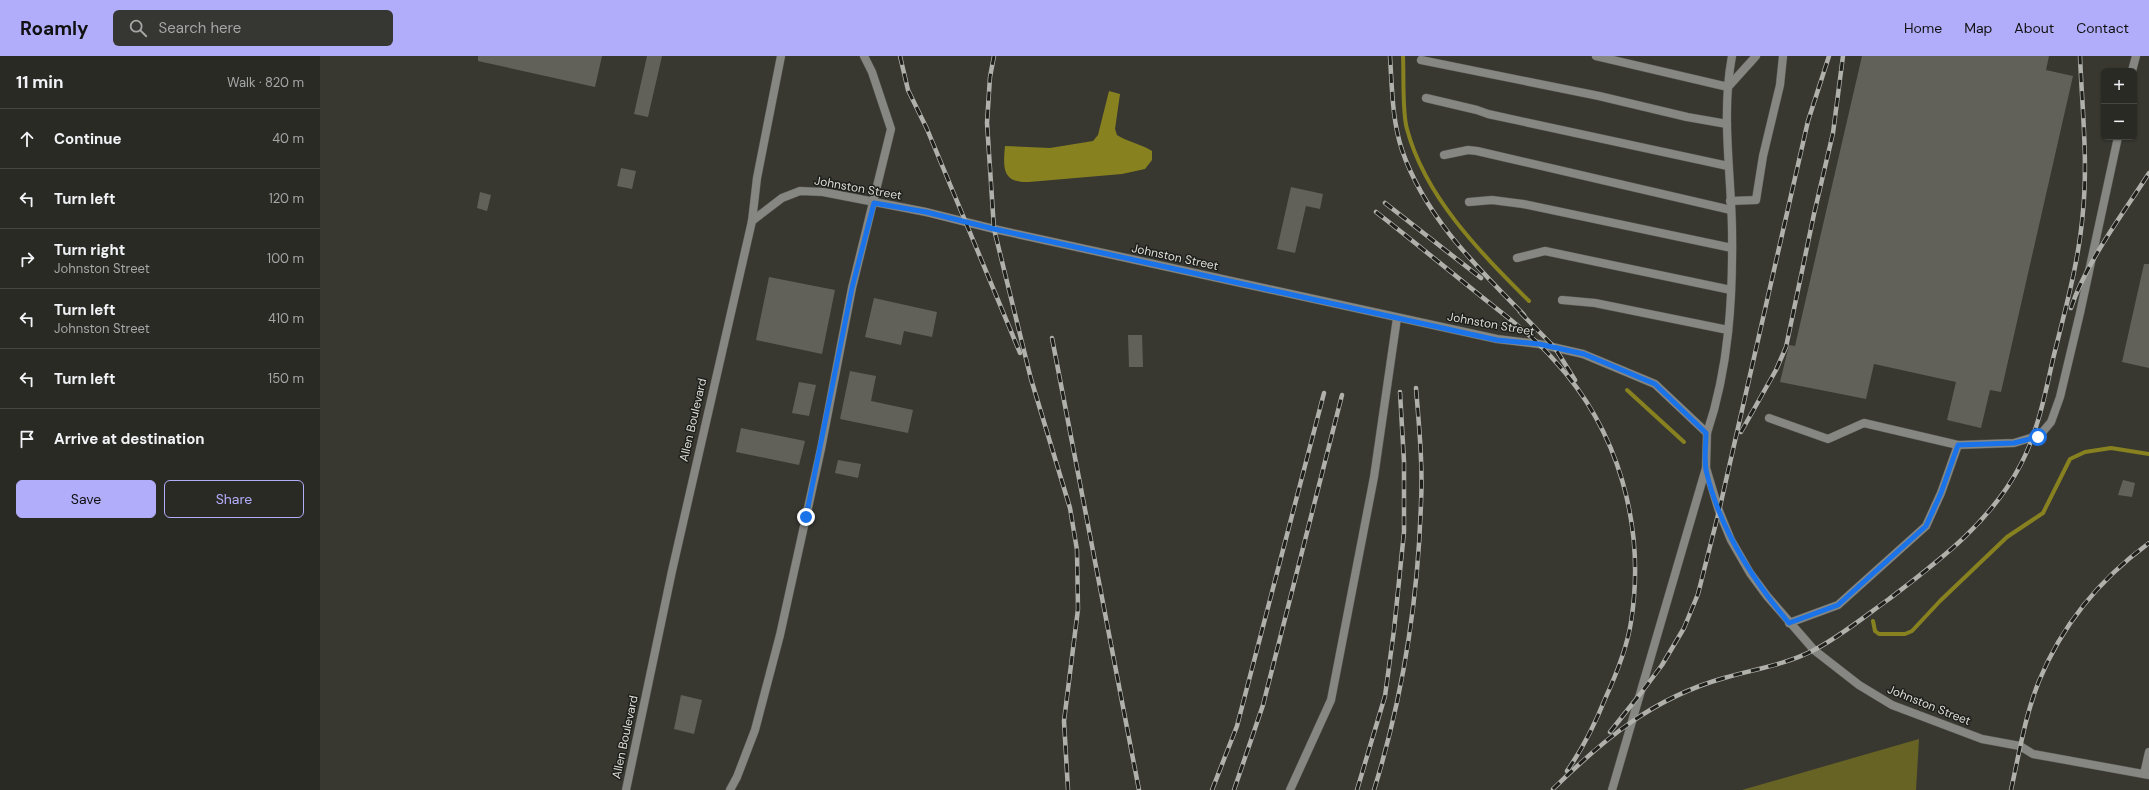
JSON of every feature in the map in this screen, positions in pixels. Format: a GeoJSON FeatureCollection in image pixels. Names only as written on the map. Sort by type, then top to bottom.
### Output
{"type":"FeatureCollection","features":[{"type":"Feature","properties":{"kind":"street","name":"Allen Boulevard"},"geometry":{"type":"LineString","coordinates":[[626,790],[673,564],[752,221],[757,178],[781,56]]}},
{"type":"Feature","properties":{"kind":"street"},"geometry":{"type":"LineString","coordinates":[[730,790],[737,777],[755,730],[777,649],[821,449],[852,288],[891,129],[872,72],[864,56]]}},
{"type":"Feature","properties":{"kind":"street"},"geometry":{"type":"LineString","coordinates":[[1596,56],[1728,86]]}},
{"type":"Feature","properties":{"kind":"street"},"geometry":{"type":"LineString","coordinates":[[1706,433],[1715,408],[1728,330],[1731,290],[1731,206],[1727,124],[1728,86],[1732,56]]}},
{"type":"Feature","properties":{"kind":"street"},"geometry":{"type":"LineString","coordinates":[[1728,86],[1756,56]]}},
{"type":"Feature","properties":{"kind":"street"},"geometry":{"type":"LineString","coordinates":[[1444,155],[1468,150],[1477,151],[1731,206],[1756,200],[1763,156],[1780,85],[1783,56]]}},
{"type":"Feature","properties":{"kind":"street"},"geometry":{"type":"LineString","coordinates":[[2133,68],[2136,56]]}},
{"type":"Feature","properties":{"kind":"street"},"geometry":{"type":"LineString","coordinates":[[1421,60],[1599,96],[1687,117],[1727,124]]}},
{"type":"Feature","properties":{"kind":"street"},"geometry":{"type":"LineString","coordinates":[[1426,98],[1488,114],[1728,166]]}},
{"type":"Feature","properties":{"kind":"street"},"geometry":{"type":"LineString","coordinates":[[1769,418],[1828,439],[1864,423],[1958,445],[2014,443],[2040,435],[2051,422],[2060,397],[2080,313],[2117,140]]}},
{"type":"Feature","properties":{"kind":"street","name":"Johnston Street"},"geometry":{"type":"LineString","coordinates":[[752,221],[782,198],[800,191],[823,192],[926,212],[979,226],[1497,340],[1539,344],[1584,354],[1655,384],[1706,433],[1706,468],[1719,511],[1731,540],[1750,573],[1789,623],[1820,654],[1858,685],[1892,705],[1982,739],[2020,746],[2034,754],[2146,775]]}},
{"type":"Feature","properties":{"kind":"street"},"geometry":{"type":"LineString","coordinates":[[1470,202],[1492,200],[1523,204],[1732,248]]}},
{"type":"Feature","properties":{"kind":"street"},"geometry":{"type":"LineString","coordinates":[[1517,258],[1545,251],[1731,290]]}},
{"type":"Feature","properties":{"kind":"street"},"geometry":{"type":"LineString","coordinates":[[1562,300],[1595,303],[1728,330]]}},
{"type":"Feature","properties":{"kind":"street"},"geometry":{"type":"LineString","coordinates":[[1290,790],[1331,700],[1374,477],[1397,318]]}},
{"type":"Feature","properties":{"kind":"street"},"geometry":{"type":"LineString","coordinates":[[1789,623],[1838,605],[1926,526],[1941,493],[1958,445]]}},
{"type":"Feature","properties":{"kind":"street"},"geometry":{"type":"LineString","coordinates":[[1612,790],[1706,468]]}},
{"type":"Feature","properties":{"kind":"street"},"geometry":{"type":"LineString","coordinates":[[2146,775],[2149,752]]}},
{"type":"Feature","properties":{"kind":"shaded area"},"geometry":{"type":"Polygon","coordinates":[[[1109,91],[1120,94],[1115,129],[1117,135],[1152,151],[1152,160],[1145,169],[1122,174],[1029,182],[1020,182],[1009,177],[1006,173],[1004,161],[1005,146],[1050,148],[1093,141],[1098,135],[1109,91]]]}},
{"type":"Feature","properties":{"kind":"shaded area"},"geometry":{"type":"Polygon","coordinates":[[[1919,739],[1916,790],[1742,790],[1919,739]]]}},
{"type":"Feature","properties":{"kind":"building"},"geometry":{"type":"Polygon","coordinates":[[[478,56],[602,56],[595,87],[478,61],[478,56]]]}},
{"type":"Feature","properties":{"kind":"building"},"geometry":{"type":"Polygon","coordinates":[[[647,56],[662,56],[648,117],[634,114],[647,56]]]}},
{"type":"Feature","properties":{"kind":"building"},"geometry":{"type":"Polygon","coordinates":[[[1862,56],[2049,56],[2046,70],[2073,76],[2001,392],[1990,390],[1981,428],[1947,420],[1956,382],[1874,364],[1866,399],[1780,382],[1789,345],[1795,346],[1862,56]]]}},
{"type":"Feature","properties":{"kind":"building"},"geometry":{"type":"Polygon","coordinates":[[[621,168],[636,171],[632,189],[617,186],[621,168]]]}},
{"type":"Feature","properties":{"kind":"building"},"geometry":{"type":"Polygon","coordinates":[[[1291,187],[1323,194],[1320,209],[1306,206],[1295,253],[1277,249],[1291,187]]]}},
{"type":"Feature","properties":{"kind":"building"},"geometry":{"type":"Polygon","coordinates":[[[480,192],[491,195],[487,211],[477,208],[480,192]]]}},
{"type":"Feature","properties":{"kind":"building"},"geometry":{"type":"Polygon","coordinates":[[[2144,264],[2149,264],[2149,368],[2122,362],[2144,264]]]}},
{"type":"Feature","properties":{"kind":"building"},"geometry":{"type":"Polygon","coordinates":[[[769,277],[835,290],[822,354],[756,340],[769,277]]]}},
{"type":"Feature","properties":{"kind":"building"},"geometry":{"type":"Polygon","coordinates":[[[874,298],[937,312],[932,337],[904,331],[901,345],[865,337],[874,298]]]}},
{"type":"Feature","properties":{"kind":"building"},"geometry":{"type":"Polygon","coordinates":[[[1128,335],[1142,335],[1143,367],[1129,367],[1128,335]]]}},
{"type":"Feature","properties":{"kind":"building"},"geometry":{"type":"Polygon","coordinates":[[[850,371],[876,376],[871,401],[913,410],[908,433],[840,419],[850,371]]]}},
{"type":"Feature","properties":{"kind":"building"},"geometry":{"type":"Polygon","coordinates":[[[799,382],[816,385],[809,416],[792,413],[799,382]]]}},
{"type":"Feature","properties":{"kind":"building"},"geometry":{"type":"Polygon","coordinates":[[[741,428],[805,441],[799,465],[736,452],[741,428]]]}},
{"type":"Feature","properties":{"kind":"building"},"geometry":{"type":"Polygon","coordinates":[[[838,460],[861,464],[858,478],[835,473],[838,460]]]}},
{"type":"Feature","properties":{"kind":"building"},"geometry":{"type":"Polygon","coordinates":[[[2123,480],[2135,483],[2132,497],[2118,495],[2123,480]]]}},
{"type":"Feature","properties":{"kind":"building"},"geometry":{"type":"Polygon","coordinates":[[[681,695],[702,700],[694,734],[674,729],[681,695]]]}},
{"type":"Feature","properties":{"kind":"waterway"},"geometry":{"type":"LineString","coordinates":[[1403,56],[1405,122],[1415,154],[1427,178],[1456,222],[1492,263],[1529,301]]}},
{"type":"Feature","properties":{"kind":"waterway"},"geometry":{"type":"LineString","coordinates":[[1627,390],[1684,442]]}},
{"type":"Feature","properties":{"kind":"waterway"},"geometry":{"type":"LineString","coordinates":[[1873,621],[1875,631],[1879,634],[1905,634],[1912,631],[1940,601],[2007,537],[2043,513],[2070,459],[2085,452],[2111,448],[2149,454]]}},
{"type":"Feature","properties":{"kind":"railway"},"geometry":{"type":"LineString","coordinates":[[900,56],[908,90],[927,129],[1020,353]]}},
{"type":"Feature","properties":{"kind":"railway"},"geometry":{"type":"LineString","coordinates":[[994,56],[990,77],[987,123],[994,229],[1031,379],[1070,508],[1077,550],[1078,609],[1064,721],[1068,790]]}},
{"type":"Feature","properties":{"kind":"railway"},"geometry":{"type":"LineString","coordinates":[[1390,56],[1396,127],[1402,150],[1412,174],[1438,219],[1470,259],[1524,315]]}},
{"type":"Feature","properties":{"kind":"railway"},"geometry":{"type":"LineString","coordinates":[[1610,732],[1662,665],[1684,628],[1698,594],[1719,511],[1808,121],[1829,56]]}},
{"type":"Feature","properties":{"kind":"railway"},"geometry":{"type":"LineString","coordinates":[[1741,432],[1776,370],[1786,347],[1833,133],[1843,56]]}},
{"type":"Feature","properties":{"kind":"railway"},"geometry":{"type":"LineString","coordinates":[[1553,789],[1591,753],[1611,737],[1631,722],[1674,697],[1698,686],[1781,663],[1803,655],[1843,632],[1927,570],[1963,539],[1995,504],[2009,485],[2021,464],[2032,439],[2044,399],[2067,304],[2078,249],[2083,211],[2085,172],[2080,56]]}},
{"type":"Feature","properties":{"kind":"railway"},"geometry":{"type":"LineString","coordinates":[[2071,308],[2095,256],[2149,173]]}},
{"type":"Feature","properties":{"kind":"railway"},"geometry":{"type":"LineString","coordinates":[[1385,203],[1481,278]]}},
{"type":"Feature","properties":{"kind":"railway"},"geometry":{"type":"LineString","coordinates":[[1376,212],[1520,327],[1554,360],[1577,387],[1596,417],[1611,449],[1622,482],[1630,516],[1634,551],[1635,586],[1631,622],[1624,651],[1617,671],[1597,718],[1567,771]]}},
{"type":"Feature","properties":{"kind":"railway"},"geometry":{"type":"LineString","coordinates":[[1520,312],[1555,348],[1575,380]]}},
{"type":"Feature","properties":{"kind":"railway"},"geometry":{"type":"LineString","coordinates":[[1052,338],[1139,790]]}},
{"type":"Feature","properties":{"kind":"railway"},"geometry":{"type":"LineString","coordinates":[[1374,790],[1401,684],[1416,576],[1421,489],[1416,388]]}},
{"type":"Feature","properties":{"kind":"railway"},"geometry":{"type":"LineString","coordinates":[[1357,790],[1385,696],[1394,630],[1404,532],[1404,462],[1400,392]]}},
{"type":"Feature","properties":{"kind":"railway"},"geometry":{"type":"LineString","coordinates":[[1212,790],[1237,726],[1324,393]]}},
{"type":"Feature","properties":{"kind":"railway"},"geometry":{"type":"LineString","coordinates":[[1234,790],[1263,705],[1342,395]]}},
{"type":"Feature","properties":{"kind":"railway"},"geometry":{"type":"LineString","coordinates":[[2011,790],[2030,708],[2048,660],[2071,622],[2084,604],[2114,572],[2149,543]]}},
{"type":"Feature","properties":{"kind":"route"},"geometry":{"type":"LineString","coordinates":[[806,517],[838,366],[852,288],[866,228],[874,203],[926,212],[965,223],[1497,340],[1539,344],[1584,354],[1655,384],[1706,433],[1706,468],[1719,511],[1731,540],[1750,573],[1789,623],[1838,605],[1926,526],[1941,493],[1958,445],[2014,443],[2038,437]]}}]}
